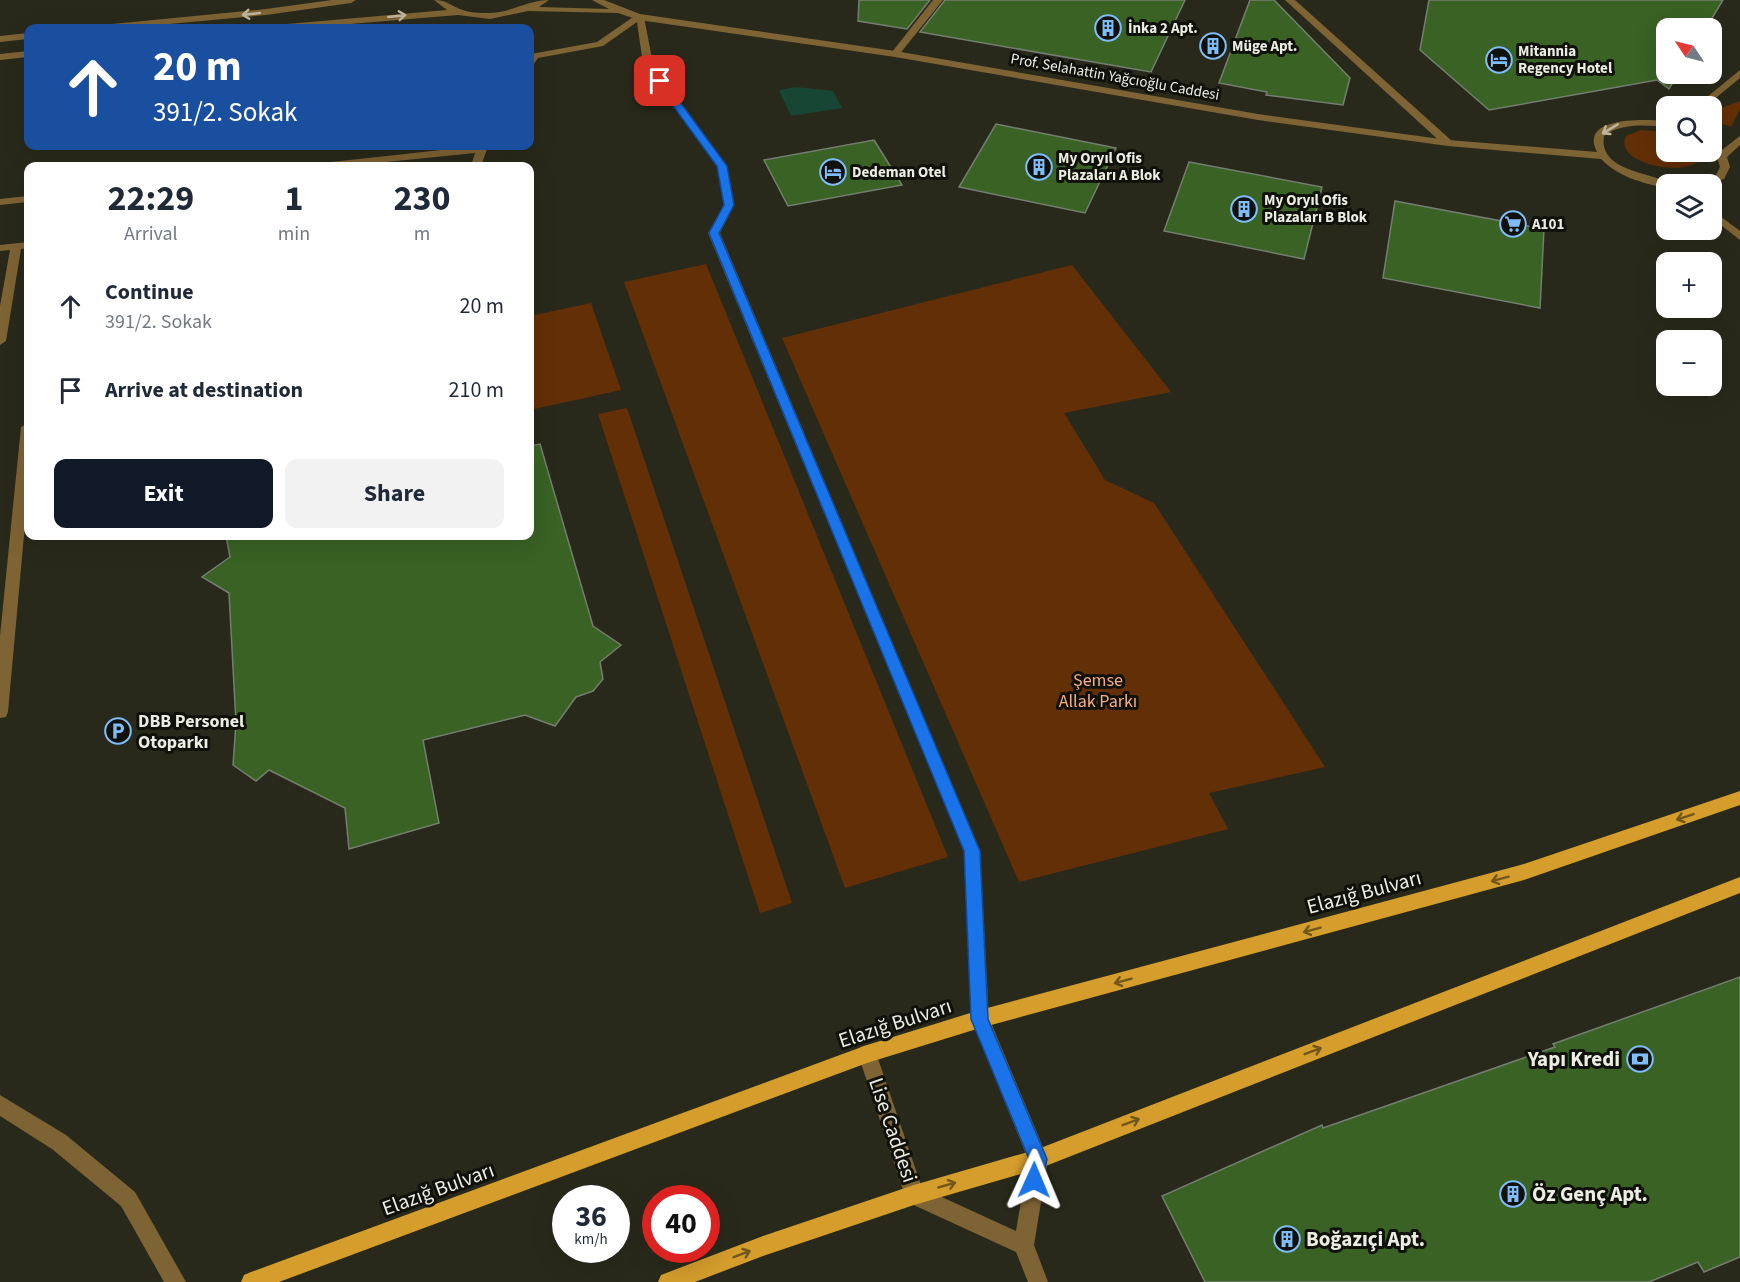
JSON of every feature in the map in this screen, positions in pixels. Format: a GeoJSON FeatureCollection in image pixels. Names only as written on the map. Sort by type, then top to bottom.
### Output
{"type":"FeatureCollection","features":[{"type":"Feature","properties":{"kind":"main road","name":"Elazığ Bulvarı"},"geometry":{"type":"LineString","coordinates":[[251,1282],[867,1054],[980,1019],[1524,872],[1740,798]]}},
{"type":"Feature","properties":{"kind":"main road"},"geometry":{"type":"LineString","coordinates":[[668,1282],[763,1246],[914,1195],[1038,1159],[1740,885]]}},
{"type":"Feature","properties":{"kind":"street"},"geometry":{"type":"LineString","coordinates":[[143,24],[276,11],[351,0]]}},
{"type":"Feature","properties":{"kind":"street"},"geometry":{"type":"LineString","coordinates":[[439,0],[446,7],[458,12]]}},
{"type":"Feature","properties":{"kind":"street"},"geometry":{"type":"LineString","coordinates":[[322,24],[458,12],[490,15],[524,9],[544,0]]}},
{"type":"Feature","properties":{"kind":"street","name":"Prof. Selahattin Yağcıoğlu Caddesi"},"geometry":{"type":"LineString","coordinates":[[597,0],[623,12],[639,16],[895,54],[1258,117],[1448,143],[1604,156]]}},
{"type":"Feature","properties":{"kind":"street"},"geometry":{"type":"LineString","coordinates":[[895,54],[938,0]]}},
{"type":"Feature","properties":{"kind":"street"},"geometry":{"type":"LineString","coordinates":[[1290,0],[1448,143]]}},
{"type":"Feature","properties":{"kind":"street","name":"Prof. Selahattin Yağcıoğlu Caddesi"},"geometry":{"type":"LineString","coordinates":[[524,9],[623,12]]}},
{"type":"Feature","properties":{"kind":"street"},"geometry":{"type":"LineString","coordinates":[[534,56],[600,45],[639,16],[648,64],[722,166],[729,205],[714,233],[972,851],[980,1019],[1038,1159],[1024,1245],[1038,1282]]}},
{"type":"Feature","properties":{"kind":"street"},"geometry":{"type":"LineString","coordinates":[[0,39],[24,36]]}},
{"type":"Feature","properties":{"kind":"street"},"geometry":{"type":"LineString","coordinates":[[0,57],[24,54]]}},
{"type":"Feature","properties":{"kind":"street"},"geometry":{"type":"LineString","coordinates":[[1713,96],[1740,73]]}},
{"type":"Feature","properties":{"kind":"street"},"geometry":{"type":"LineString","coordinates":[[1656,123],[1617,124],[1606,129],[1599,136],[1599,146],[1604,156],[1615,166],[1630,175],[1656,182]]}},
{"type":"Feature","properties":{"kind":"street"},"geometry":{"type":"LineString","coordinates":[[1722,174],[1725,167],[1722,156],[1740,139]]}},
{"type":"Feature","properties":{"kind":"street"},"geometry":{"type":"LineString","coordinates":[[356,162],[457,150]]}},
{"type":"Feature","properties":{"kind":"street"},"geometry":{"type":"LineString","coordinates":[[0,202],[24,199]]}},
{"type":"Feature","properties":{"kind":"street"},"geometry":{"type":"LineString","coordinates":[[1722,222],[1740,237]]}},
{"type":"Feature","properties":{"kind":"street"},"geometry":{"type":"LineString","coordinates":[[0,248],[22,246],[0,341]]}},
{"type":"Feature","properties":{"kind":"street"},"geometry":{"type":"LineString","coordinates":[[0,712],[24,468]]}},
{"type":"Feature","properties":{"kind":"street","name":"Lise Caddesi"},"geometry":{"type":"LineString","coordinates":[[867,1054],[914,1195],[1024,1245]]}},
{"type":"Feature","properties":{"kind":"street"},"geometry":{"type":"LineString","coordinates":[[0,1105],[59,1142],[128,1199],[176,1282]]}},
{"type":"Feature","properties":{"kind":"green space"},"geometry":{"type":"Polygon","coordinates":[[[1740,101],[1740,109],[1731,127],[1722,124],[1722,107],[1740,101]]]}},
{"type":"Feature","properties":{"kind":"green space"},"geometry":{"type":"Polygon","coordinates":[[[1641,130],[1656,131],[1656,162],[1697,162],[1678,168],[1651,165],[1629,154],[1625,145],[1626,136],[1641,130]]]}},
{"type":"Feature","properties":{"kind":"green space"},"geometry":{"type":"Polygon","coordinates":[[[706,264],[948,857],[845,888],[624,282],[706,264]]]}},
{"type":"Feature","properties":{"kind":"green space","name":"Şemse Allak Parkı"},"geometry":{"type":"Polygon","coordinates":[[[1072,265],[1171,392],[1064,413],[1105,480],[1154,503],[1325,767],[1209,793],[1228,829],[1019,882],[782,338],[1072,265]]]}},
{"type":"Feature","properties":{"kind":"green space"},"geometry":{"type":"Polygon","coordinates":[[[591,303],[621,390],[534,409],[534,315],[591,303]]]}},
{"type":"Feature","properties":{"kind":"green space"},"geometry":{"type":"Polygon","coordinates":[[[627,408],[792,903],[760,913],[598,414],[627,408]]]}},
{"type":"Feature","properties":{"kind":"shaded area"},"geometry":{"type":"Polygon","coordinates":[[[796,87],[833,91],[842,108],[791,116],[779,90],[796,87]]]}},
{"type":"Feature","properties":{"kind":"building"},"geometry":{"type":"Polygon","coordinates":[[[859,0],[930,0],[907,29],[858,21],[859,0]]]}},
{"type":"Feature","properties":{"kind":"building"},"geometry":{"type":"Polygon","coordinates":[[[945,0],[1185,0],[1151,72],[920,32],[945,0]]]}},
{"type":"Feature","properties":{"kind":"building"},"geometry":{"type":"Polygon","coordinates":[[[1250,0],[1274,0],[1350,78],[1343,105],[1266,95],[1267,92],[1219,83],[1250,0]]]}},
{"type":"Feature","properties":{"kind":"building"},"geometry":{"type":"Polygon","coordinates":[[[1429,0],[1723,0],[1712,18],[1656,18],[1656,80],[1489,110],[1420,50],[1429,0]]]}},
{"type":"Feature","properties":{"kind":"building"},"geometry":{"type":"Polygon","coordinates":[[[1662,84],[1672,84],[1669,89],[1662,84]]]}},
{"type":"Feature","properties":{"kind":"building","name":"My Oryıl Ofis Plazaları A Blok"},"geometry":{"type":"Polygon","coordinates":[[[996,124],[1116,148],[1085,213],[959,187],[996,124]]]}},
{"type":"Feature","properties":{"kind":"building","name":"Dedeman Otel"},"geometry":{"type":"Polygon","coordinates":[[[874,140],[902,185],[788,206],[764,160],[874,140]]]}},
{"type":"Feature","properties":{"kind":"building","name":"My Oryıl Ofis Plazaları B Blok"},"geometry":{"type":"Polygon","coordinates":[[[1189,162],[1322,187],[1304,259],[1164,231],[1189,162]]]}},
{"type":"Feature","properties":{"kind":"building"},"geometry":{"type":"Polygon","coordinates":[[[1395,201],[1544,229],[1540,308],[1383,278],[1395,201]]]}},
{"type":"Feature","properties":{"kind":"building"},"geometry":{"type":"Polygon","coordinates":[[[540,444],[593,626],[621,645],[600,662],[603,679],[593,691],[576,697],[555,726],[525,715],[423,740],[439,823],[349,849],[345,808],[269,770],[256,781],[233,765],[236,723],[229,593],[202,577],[230,557],[227,540],[534,540],[534,445],[540,444]]]}},
{"type":"Feature","properties":{"kind":"building"},"geometry":{"type":"Polygon","coordinates":[[[1740,977],[1740,1257],[1704,1272],[1698,1262],[1649,1282],[1205,1282],[1162,1196],[1322,1125],[1323,1128],[1555,1047],[1553,1044],[1740,977]]]}},
{"type":"Feature","properties":{"kind":"place","name":"İnka 2 Apt."},"geometry":{"type":"Point","coordinates":[1108,28]}},
{"type":"Feature","properties":{"kind":"place","name":"Müge Apt."},"geometry":{"type":"Point","coordinates":[1213,46]}},
{"type":"Feature","properties":{"kind":"place","name":"Mitannia Regency Hotel"},"geometry":{"type":"Point","coordinates":[1499,60]}},
{"type":"Feature","properties":{"kind":"place","name":"My Oryıl Ofis Plazaları A Blok"},"geometry":{"type":"Point","coordinates":[1039,167]}},
{"type":"Feature","properties":{"kind":"place","name":"Dedeman Otel"},"geometry":{"type":"Point","coordinates":[833,172]}},
{"type":"Feature","properties":{"kind":"place","name":"My Oryıl Ofis Plazaları B Blok"},"geometry":{"type":"Point","coordinates":[1244,209]}},
{"type":"Feature","properties":{"kind":"place","name":"A101"},"geometry":{"type":"Point","coordinates":[1513,224]}},
{"type":"Feature","properties":{"kind":"place","name":"DBB Personel Otoparkı"},"geometry":{"type":"Point","coordinates":[118,731]}},
{"type":"Feature","properties":{"kind":"place","name":"Yapı Kredi"},"geometry":{"type":"Point","coordinates":[1640,1059]}},
{"type":"Feature","properties":{"kind":"place","name":"Öz Genç Apt."},"geometry":{"type":"Point","coordinates":[1513,1194]}},
{"type":"Feature","properties":{"kind":"place","name":"Boğazıçi Apt."},"geometry":{"type":"Point","coordinates":[1287,1239]}},
{"type":"Feature","properties":{"kind":"route"},"geometry":{"type":"LineString","coordinates":[[660,81],[722,166],[729,205],[714,233],[972,851],[980,1019],[1038,1159],[1034,1180]]}}]}
